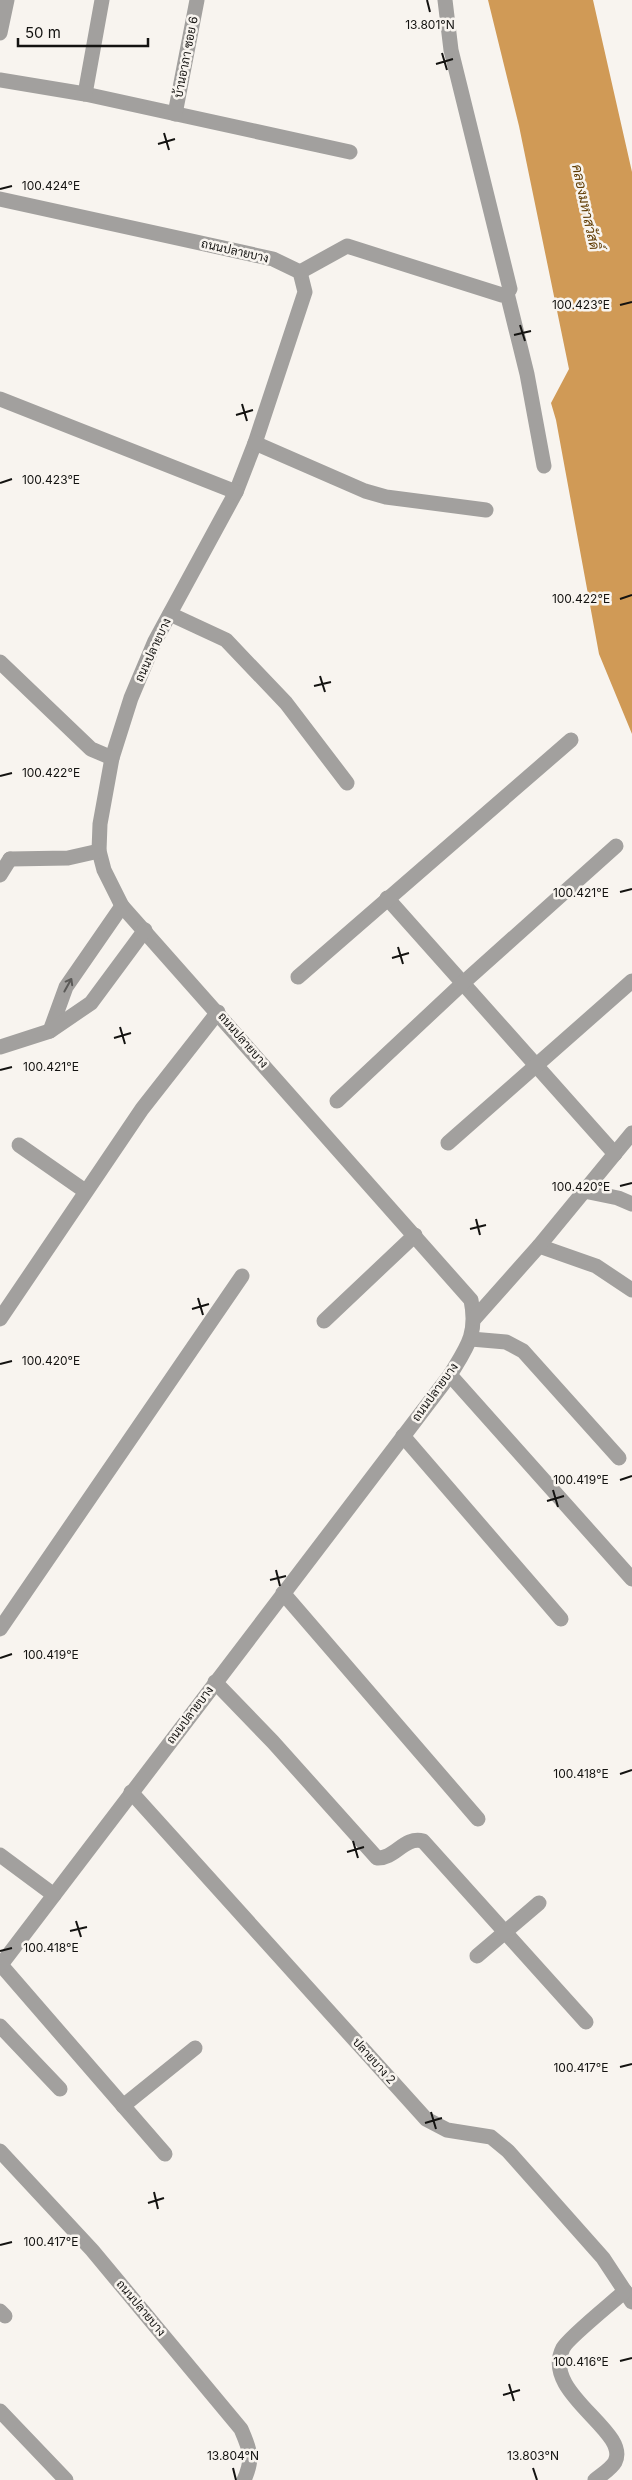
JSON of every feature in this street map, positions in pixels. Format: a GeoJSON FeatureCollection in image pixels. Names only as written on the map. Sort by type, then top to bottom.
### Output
{"type":"FeatureCollection","features":[{"type":"Feature","properties":{"kind":"street"},"geometry":{"type":"LineString","coordinates":[[0,33],[7,0]]}},
{"type":"Feature","properties":{"kind":"street"},"geometry":{"type":"LineString","coordinates":[[85,94],[102,0]]}},
{"type":"Feature","properties":{"kind":"street","name":"บ้านอาภา ซอย 6"},"geometry":{"type":"LineString","coordinates":[[175,114],[197,0]]}},
{"type":"Feature","properties":{"kind":"street"},"geometry":{"type":"LineString","coordinates":[[445,0],[451,50],[510,289],[507,293],[527,374],[544,466]]}},
{"type":"Feature","properties":{"kind":"street"},"geometry":{"type":"LineString","coordinates":[[0,80],[85,94],[350,152]]}},
{"type":"Feature","properties":{"kind":"street","name":"ถนนปลายบาง"},"geometry":{"type":"LineString","coordinates":[[0,199],[274,259],[300,272],[305,292],[255,442],[236,492],[155,641],[131,698],[112,758],[100,824],[99,851],[104,870],[122,906],[218,1012],[471,1300],[475,1318],[472,1339],[450,1375],[0,1966]]}},
{"type":"Feature","properties":{"kind":"street"},"geometry":{"type":"LineString","coordinates":[[300,272],[347,246],[502,294],[507,293]]}},
{"type":"Feature","properties":{"kind":"street"},"geometry":{"type":"LineString","coordinates":[[0,399],[236,492]]}},
{"type":"Feature","properties":{"kind":"street"},"geometry":{"type":"LineString","coordinates":[[255,442],[366,491],[386,496],[486,510]]}},
{"type":"Feature","properties":{"kind":"street"},"geometry":{"type":"LineString","coordinates":[[170,614],[226,640],[286,703],[347,783]]}},
{"type":"Feature","properties":{"kind":"street"},"geometry":{"type":"LineString","coordinates":[[0,662],[91,749],[112,758]]}},
{"type":"Feature","properties":{"kind":"street"},"geometry":{"type":"LineString","coordinates":[[298,977],[571,740]]}},
{"type":"Feature","properties":{"kind":"street"},"geometry":{"type":"LineString","coordinates":[[337,1101],[463,983],[616,846]]}},
{"type":"Feature","properties":{"kind":"street"},"geometry":{"type":"LineString","coordinates":[[0,875],[5,856],[68,858],[99,851]]}},
{"type":"Feature","properties":{"kind":"street"},"geometry":{"type":"LineString","coordinates":[[387,898],[614,1154]]}},
{"type":"Feature","properties":{"kind":"street"},"geometry":{"type":"LineString","coordinates":[[50,1031],[66,987],[122,906]]}},
{"type":"Feature","properties":{"kind":"street"},"geometry":{"type":"LineString","coordinates":[[0,1047],[50,1031],[91,1003],[145,930]]}},
{"type":"Feature","properties":{"kind":"street"},"geometry":{"type":"LineString","coordinates":[[448,1143],[632,981]]}},
{"type":"Feature","properties":{"kind":"street"},"geometry":{"type":"LineString","coordinates":[[0,1318],[142,1109],[218,1012]]}},
{"type":"Feature","properties":{"kind":"street"},"geometry":{"type":"LineString","coordinates":[[475,1318],[539,1246],[632,1133]]}},
{"type":"Feature","properties":{"kind":"street"},"geometry":{"type":"LineString","coordinates":[[19,1145],[85,1191]]}},
{"type":"Feature","properties":{"kind":"street"},"geometry":{"type":"LineString","coordinates":[[584,1191],[618,1198],[632,1204]]}},
{"type":"Feature","properties":{"kind":"street"},"geometry":{"type":"LineString","coordinates":[[324,1320],[414,1235]]}},
{"type":"Feature","properties":{"kind":"street"},"geometry":{"type":"LineString","coordinates":[[539,1246],[596,1266],[632,1290]]}},
{"type":"Feature","properties":{"kind":"street"},"geometry":{"type":"LineString","coordinates":[[0,1629],[242,1276]]}},
{"type":"Feature","properties":{"kind":"street"},"geometry":{"type":"LineString","coordinates":[[472,1339],[506,1342],[523,1351],[619,1458]]}},
{"type":"Feature","properties":{"kind":"street"},"geometry":{"type":"LineString","coordinates":[[450,1375],[632,1579]]}},
{"type":"Feature","properties":{"kind":"street"},"geometry":{"type":"LineString","coordinates":[[403,1436],[561,1619]]}},
{"type":"Feature","properties":{"kind":"street"},"geometry":{"type":"LineString","coordinates":[[283,1593],[478,1819]]}},
{"type":"Feature","properties":{"kind":"street"},"geometry":{"type":"LineString","coordinates":[[215,1682],[273,1742],[377,1858],[391,1854],[412,1840],[423,1841],[586,2022]]}},
{"type":"Feature","properties":{"kind":"street","name":"ปลายบาง 2"},"geometry":{"type":"LineString","coordinates":[[131,1792],[426,2119],[447,2130],[491,2137],[508,2151],[603,2258],[628,2296]]}},
{"type":"Feature","properties":{"kind":"street"},"geometry":{"type":"LineString","coordinates":[[0,1855],[54,1895]]}},
{"type":"Feature","properties":{"kind":"street"},"geometry":{"type":"LineString","coordinates":[[476,1956],[539,1903]]}},
{"type":"Feature","properties":{"kind":"street"},"geometry":{"type":"LineString","coordinates":[[0,1966],[165,2154]]}},
{"type":"Feature","properties":{"kind":"street"},"geometry":{"type":"LineString","coordinates":[[0,2026],[60,2089]]}},
{"type":"Feature","properties":{"kind":"street"},"geometry":{"type":"LineString","coordinates":[[123,2106],[195,2048]]}},
{"type":"Feature","properties":{"kind":"street","name":"ถนนปลายบาง"},"geometry":{"type":"LineString","coordinates":[[3,2159],[92,2250],[241,2429],[252,2461],[244,2480]]}},
{"type":"Feature","properties":{"kind":"street"},"geometry":{"type":"LineString","coordinates":[[595,2480],[615,2461],[616,2453],[611,2438],[572,2394],[560,2375],[560,2360],[563,2347],[628,2296]]}},
{"type":"Feature","properties":{"kind":"street"},"geometry":{"type":"LineString","coordinates":[[0,2412],[66,2480]]}},
{"type":"Feature","properties":{"kind":"water","name":"คลองมหาสวัสดิ์"},"geometry":{"type":"Polygon","coordinates":[[[488,0],[593,0],[632,172],[632,734],[599,654],[556,420],[551,403],[569,369],[519,126],[488,0]]]}}]}
